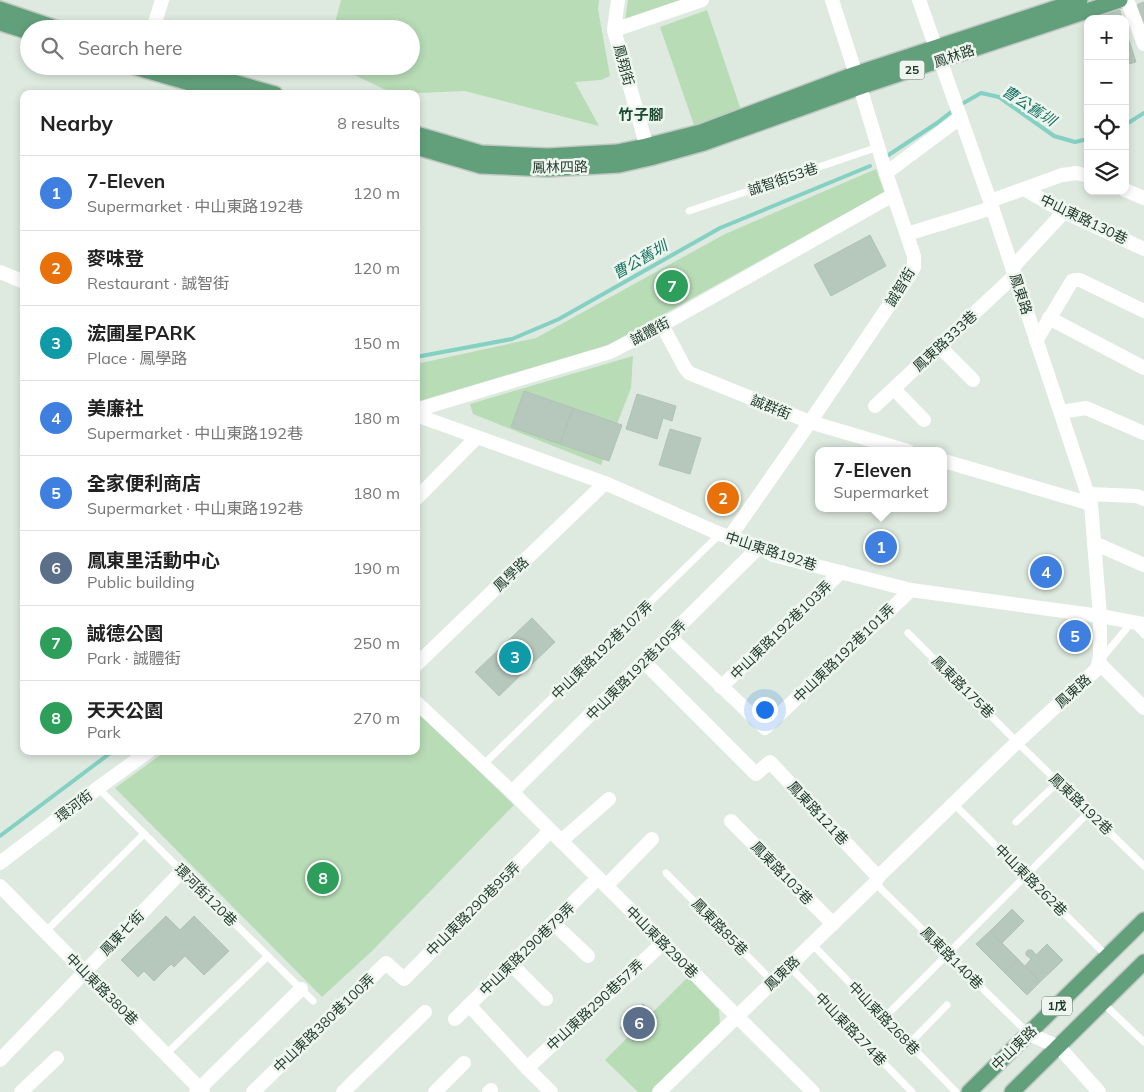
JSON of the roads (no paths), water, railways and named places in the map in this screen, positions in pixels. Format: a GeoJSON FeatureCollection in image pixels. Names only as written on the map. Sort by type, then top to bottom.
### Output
{"type":"FeatureCollection","features":[{"type":"Feature","properties":{"kind":"main road","name":"鳳林路"},"geometry":{"type":"LineString","coordinates":[[937,54],[1080,0]]}},
{"type":"Feature","properties":{"kind":"main road","name":"鳳林路"},"geometry":{"type":"LineString","coordinates":[[703,138],[858,80],[937,54],[1118,1]]}},
{"type":"Feature","properties":{"kind":"main road"},"geometry":{"type":"LineString","coordinates":[[0,9],[32,20]]}},
{"type":"Feature","properties":{"kind":"main road"},"geometry":{"type":"LineString","coordinates":[[0,22],[20,29]]}},
{"type":"Feature","properties":{"kind":"main road"},"geometry":{"type":"LineString","coordinates":[[165,75],[215,90]]}},
{"type":"Feature","properties":{"kind":"main road"},"geometry":{"type":"LineString","coordinates":[[208,75],[261,90]]}},
{"type":"Feature","properties":{"kind":"main road","name":"鳳林四路"},"geometry":{"type":"LineString","coordinates":[[420,135],[481,153],[548,156],[648,152]]}},
{"type":"Feature","properties":{"kind":"main road","name":"鳳林四路"},"geometry":{"type":"LineString","coordinates":[[420,148],[481,166],[548,169],[619,165],[648,152],[703,138]]}},
{"type":"Feature","properties":{"kind":"main road","name":"中山東路"},"geometry":{"type":"LineString","coordinates":[[969,1092],[1144,920]]}},
{"type":"Feature","properties":{"kind":"main road","name":"1戊"},"geometry":{"type":"LineString","coordinates":[[1012,1092],[1143,965]]}},
{"type":"Feature","properties":{"kind":"street"},"geometry":{"type":"LineString","coordinates":[[156,20],[162,0]]}},
{"type":"Feature","properties":{"kind":"street","name":"鳳翔街"},"geometry":{"type":"LineString","coordinates":[[618,0],[614,30],[648,152]]}},
{"type":"Feature","properties":{"kind":"street"},"geometry":{"type":"LineString","coordinates":[[614,30],[702,0]]}},
{"type":"Feature","properties":{"kind":"street","name":"誠智街"},"geometry":{"type":"LineString","coordinates":[[725,536],[810,422],[914,267],[907,234],[832,0]]}},
{"type":"Feature","properties":{"kind":"street"},"geometry":{"type":"LineString","coordinates":[[919,0],[937,54]]}},
{"type":"Feature","properties":{"kind":"street"},"geometry":{"type":"LineString","coordinates":[[1118,1],[1144,44]]}},
{"type":"Feature","properties":{"kind":"street","name":"鳳東路"},"geometry":{"type":"LineString","coordinates":[[659,1092],[833,924],[1017,742],[1098,669],[1100,657],[1100,616],[1090,499],[991,204],[937,54]]}},
{"type":"Feature","properties":{"kind":"street"},"geometry":{"type":"LineString","coordinates":[[886,173],[960,118]]}},
{"type":"Feature","properties":{"kind":"street"},"geometry":{"type":"LineString","coordinates":[[907,234],[991,204],[1062,175],[1076,173],[1084,175]]}},
{"type":"Feature","properties":{"kind":"street","name":"中山東路130巷"},"geometry":{"type":"LineString","coordinates":[[1024,189],[1064,212],[1144,249]]}},
{"type":"Feature","properties":{"kind":"street"},"geometry":{"type":"LineString","coordinates":[[1129,192],[1144,198]]}},
{"type":"Feature","properties":{"kind":"street","name":"誠體街"},"geometry":{"type":"LineString","coordinates":[[420,409],[610,352],[662,325],[893,195]]}},
{"type":"Feature","properties":{"kind":"street","name":"鳳東路333巷"},"geometry":{"type":"LineString","coordinates":[[875,406],[939,346],[1013,272],[1064,212]]}},
{"type":"Feature","properties":{"kind":"street"},"geometry":{"type":"LineString","coordinates":[[0,272],[20,280]]}},
{"type":"Feature","properties":{"kind":"street"},"geometry":{"type":"LineString","coordinates":[[1036,341],[1072,281],[1075,280],[1080,280],[1144,311]]}},
{"type":"Feature","properties":{"kind":"street"},"geometry":{"type":"LineString","coordinates":[[1049,318],[1144,368]]}},
{"type":"Feature","properties":{"kind":"street","name":"誠群街"},"geometry":{"type":"LineString","coordinates":[[662,325],[689,373],[810,422],[894,447]]}},
{"type":"Feature","properties":{"kind":"street"},"geometry":{"type":"LineString","coordinates":[[939,346],[974,380]]}},
{"type":"Feature","properties":{"kind":"street"},"geometry":{"type":"LineString","coordinates":[[894,389],[924,420]]}},
{"type":"Feature","properties":{"kind":"street"},"geometry":{"type":"LineString","coordinates":[[1061,412],[1086,408],[1144,433]]}},
{"type":"Feature","properties":{"kind":"street","name":"中山東路192巷"},"geometry":{"type":"LineString","coordinates":[[420,416],[605,483],[725,536],[759,547],[773,554],[911,590],[1138,623]]}},
{"type":"Feature","properties":{"kind":"street"},"geometry":{"type":"LineString","coordinates":[[420,495],[477,437]]}},
{"type":"Feature","properties":{"kind":"street"},"geometry":{"type":"LineString","coordinates":[[947,462],[1090,499],[1136,496],[1144,499]]}},
{"type":"Feature","properties":{"kind":"street","name":"鳳學路"},"geometry":{"type":"LineString","coordinates":[[420,661],[605,483]]}},
{"type":"Feature","properties":{"kind":"street"},"geometry":{"type":"LineString","coordinates":[[1094,543],[1144,565]]}},
{"type":"Feature","properties":{"kind":"street","name":"中山東路192巷105弄"},"geometry":{"type":"LineString","coordinates":[[512,792],[759,547]]}},
{"type":"Feature","properties":{"kind":"street","name":"中山東路192巷103弄"},"geometry":{"type":"LineString","coordinates":[[721,687],[841,572]]}},
{"type":"Feature","properties":{"kind":"street","name":"中山東路192巷101弄"},"geometry":{"type":"LineString","coordinates":[[669,636],[764,728],[911,590]]}},
{"type":"Feature","properties":{"kind":"street","name":"鳳東路121巷"},"geometry":{"type":"LineString","coordinates":[[644,662],[756,774],[770,762],[877,880]]}},
{"type":"Feature","properties":{"kind":"street"},"geometry":{"type":"LineString","coordinates":[[1099,663],[1144,708]]}},
{"type":"Feature","properties":{"kind":"street","name":"中山東路290巷"},"geometry":{"type":"LineString","coordinates":[[420,706],[512,792],[813,1092]]}},
{"type":"Feature","properties":{"kind":"street","name":"環河街"},"geometry":{"type":"LineString","coordinates":[[0,862],[143,755]]}},
{"type":"Feature","properties":{"kind":"street"},"geometry":{"type":"LineString","coordinates":[[561,841],[608,799]]}},
{"type":"Feature","properties":{"kind":"street","name":"鳳東路103巷"},"geometry":{"type":"LineString","coordinates":[[731,821],[833,924]]}},
{"type":"Feature","properties":{"kind":"street","name":"中山東路290巷95弄"},"geometry":{"type":"LineString","coordinates":[[395,971],[404,980],[550,831]]}},
{"type":"Feature","properties":{"kind":"street","name":"中山東路290巷79弄"},"geometry":{"type":"LineString","coordinates":[[455,1019],[553,923],[652,839]]}},
{"type":"Feature","properties":{"kind":"street","name":"鳳東七街"},"geometry":{"type":"LineString","coordinates":[[0,1060],[182,871]]}},
{"type":"Feature","properties":{"kind":"street","name":"中山東路380巷"},"geometry":{"type":"LineString","coordinates":[[0,886],[166,1054],[200,1091]]}},
{"type":"Feature","properties":{"kind":"street"},"geometry":{"type":"LineString","coordinates":[[553,923],[588,956]]}},
{"type":"Feature","properties":{"kind":"street","name":"中山東路290巷57弄"},"geometry":{"type":"LineString","coordinates":[[528,1068],[663,943]]}},
{"type":"Feature","properties":{"kind":"street","name":"中山東路380巷100弄"},"geometry":{"type":"LineString","coordinates":[[253,1092],[386,963],[395,971]]}},
{"type":"Feature","properties":{"kind":"street"},"geometry":{"type":"LineString","coordinates":[[511,964],[546,999]]}},
{"type":"Feature","properties":{"kind":"street"},"geometry":{"type":"LineString","coordinates":[[200,1091],[301,989]]}},
{"type":"Feature","properties":{"kind":"street"},"geometry":{"type":"LineString","coordinates":[[470,1005],[551,1092]]}},
{"type":"Feature","properties":{"kind":"street"},"geometry":{"type":"LineString","coordinates":[[343,1092],[425,1012]]}},
{"type":"Feature","properties":{"kind":"street"},"geometry":{"type":"LineString","coordinates":[[1029,1034],[1059,1047],[1099,1092]]}},
{"type":"Feature","properties":{"kind":"street"},"geometry":{"type":"LineString","coordinates":[[21,1092],[57,1058]]}},
{"type":"Feature","properties":{"kind":"street"},"geometry":{"type":"LineString","coordinates":[[435,1092],[464,1063]]}},
{"type":"Feature","properties":{"kind":"lane","name":"誠智街53巷"},"geometry":{"type":"LineString","coordinates":[[689,211],[878,147]]}},
{"type":"Feature","properties":{"kind":"lane","name":"中山東路192巷107弄"},"geometry":{"type":"LineString","coordinates":[[483,765],[725,536]]}},
{"type":"Feature","properties":{"kind":"lane"},"geometry":{"type":"LineString","coordinates":[[1099,663],[1138,623],[1144,635]]}},
{"type":"Feature","properties":{"kind":"lane","name":"鳳東路175巷"},"geometry":{"type":"LineString","coordinates":[[908,633],[1017,742]]}},
{"type":"Feature","properties":{"kind":"lane","name":"鳳東路192巷"},"geometry":{"type":"LineString","coordinates":[[1017,742],[1144,866]]}},
{"type":"Feature","properties":{"kind":"lane"},"geometry":{"type":"LineString","coordinates":[[1016,822],[1058,782]]}},
{"type":"Feature","properties":{"kind":"lane","name":"環河街120巷"},"geometry":{"type":"LineString","coordinates":[[98,788],[313,1001]]}},
{"type":"Feature","properties":{"kind":"lane","name":"中山東路262巷"},"geometry":{"type":"LineString","coordinates":[[954,804],[1107,957]]}},
{"type":"Feature","properties":{"kind":"lane"},"geometry":{"type":"LineString","coordinates":[[884,1018],[1089,812]]}},
{"type":"Feature","properties":{"kind":"lane"},"geometry":{"type":"LineString","coordinates":[[46,932],[144,834]]}},
{"type":"Feature","properties":{"kind":"lane","name":"鳳東路85巷"},"geometry":{"type":"LineString","coordinates":[[666,873],[773,982]]}},
{"type":"Feature","properties":{"kind":"lane","name":"鳳東路140巷"},"geometry":{"type":"LineString","coordinates":[[877,880],[1029,1034]]}},
{"type":"Feature","properties":{"kind":"lane","name":"中山東路268巷"},"geometry":{"type":"LineString","coordinates":[[812,944],[956,1092]]}},
{"type":"Feature","properties":{"kind":"lane"},"geometry":{"type":"LineString","coordinates":[[166,1054],[268,956]]}},
{"type":"Feature","properties":{"kind":"lane","name":"中山東路274巷"},"geometry":{"type":"LineString","coordinates":[[789,966],[912,1092]]}},
{"type":"Feature","properties":{"kind":"lane"},"geometry":{"type":"LineString","coordinates":[[1103,1003],[1144,1042]]}},
{"type":"Feature","properties":{"kind":"lane"},"geometry":{"type":"LineString","coordinates":[[909,1044],[947,1005]]}},
{"type":"Feature","properties":{"kind":"waterway","name":"曹公舊圳"},"geometry":{"type":"LineString","coordinates":[[960,105],[981,93],[999,97],[1054,136],[1075,142],[1084,140]]}},
{"type":"Feature","properties":{"kind":"waterway","name":"曹公舊圳"},"geometry":{"type":"LineString","coordinates":[[887,156],[955,109]]}},
{"type":"Feature","properties":{"kind":"waterway","name":"曹公舊圳"},"geometry":{"type":"LineString","coordinates":[[1129,122],[1144,113]]}},
{"type":"Feature","properties":{"kind":"waterway","name":"曹公舊圳"},"geometry":{"type":"LineString","coordinates":[[420,356],[512,339],[559,319],[720,228],[870,166]]}},
{"type":"Feature","properties":{"kind":"waterway","name":"曹公舊圳"},"geometry":{"type":"LineString","coordinates":[[0,836],[108,755]]}},
{"type":"Feature","properties":{"kind":"place","name":"誠德公園"},"geometry":{"type":"Point","coordinates":[672,286]}},
{"type":"Feature","properties":{"kind":"place","name":"麥味登"},"geometry":{"type":"Point","coordinates":[723,498]}},
{"type":"Feature","properties":{"kind":"place","name":"7-Eleven"},"geometry":{"type":"Point","coordinates":[881,547]}},
{"type":"Feature","properties":{"kind":"place","name":"美廉社"},"geometry":{"type":"Point","coordinates":[1046,572]}},
{"type":"Feature","properties":{"kind":"place","name":"全家便利商店"},"geometry":{"type":"Point","coordinates":[1075,636]}},
{"type":"Feature","properties":{"kind":"place","name":"浤圃星PARK"},"geometry":{"type":"Point","coordinates":[515,657]}},
{"type":"Feature","properties":{"kind":"place","name":"天天公園"},"geometry":{"type":"Point","coordinates":[323,878]}},
{"type":"Feature","properties":{"kind":"place","name":"鳳東里活動中心"},"geometry":{"type":"Point","coordinates":[639,1023]}},
{"type":"Feature","properties":{"kind":"district","name":"竹子腳"},"geometry":{"type":"Point","coordinates":[641,115]}}]}
